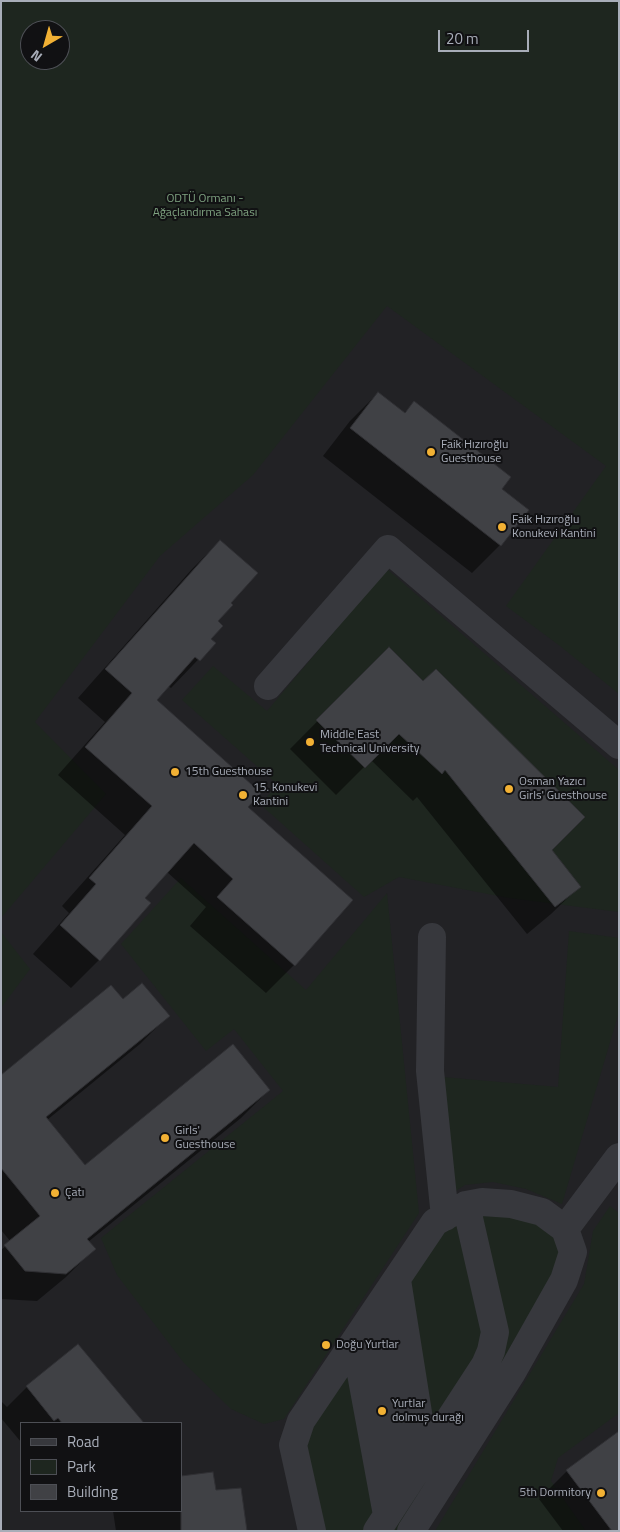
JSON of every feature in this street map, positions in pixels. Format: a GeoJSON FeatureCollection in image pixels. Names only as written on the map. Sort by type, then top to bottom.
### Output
{"type":"FeatureCollection","features":[{"type":"Feature","properties":{"kind":"street"},"geometry":{"type":"LineString","coordinates":[[268,686],[388,549],[619,745]]}},
{"type":"Feature","properties":{"kind":"street"},"geometry":{"type":"LineString","coordinates":[[382,1523],[485,1366],[491,1351],[495,1332],[454,1212],[430,1071],[432,937]]}},
{"type":"Feature","properties":{"kind":"street"},"geometry":{"type":"LineString","coordinates":[[565,1229],[613,1176]]}},
{"type":"Feature","properties":{"kind":"street"},"geometry":{"type":"LineString","coordinates":[[312,1531],[293,1445],[301,1421],[435,1222],[454,1212],[482,1202],[511,1204],[542,1212],[565,1229],[572,1252],[564,1280],[511,1374],[411,1531]]}},
{"type":"Feature","properties":{"kind":"street"},"geometry":{"type":"LineString","coordinates":[[397,1280],[425,1457]]}},
{"type":"Feature","properties":{"kind":"street"},"geometry":{"type":"LineString","coordinates":[[376,1310],[406,1486]]}},
{"type":"Feature","properties":{"kind":"street"},"geometry":{"type":"LineString","coordinates":[[355,1341],[382,1523]]}},
{"type":"Feature","properties":{"kind":"shaded area","name":"Middle East Technical University"},"geometry":{"type":"Polygon","coordinates":[[[1,1],[619,1],[619,1531],[1,1531],[1,1]]]}},
{"type":"Feature","properties":{"kind":"green space","name":"ODTÜ Ormanı - Ağaçlandırma Sahası"},"geometry":{"type":"Polygon","coordinates":[[[1,1],[619,1],[619,694],[560,646],[506,606],[606,466],[387,306],[253,475],[160,556],[35,722],[106,794],[1,918],[1,1]]]}},
{"type":"Feature","properties":{"kind":"green space"},"geometry":{"type":"Polygon","coordinates":[[[387,569],[619,770],[619,912],[509,898],[399,877],[364,897],[261,805],[277,784],[182,700],[213,666],[267,711],[387,569]]]}},
{"type":"Feature","properties":{"kind":"green space"},"geometry":{"type":"Polygon","coordinates":[[[181,878],[306,990],[387,893],[419,1213],[284,1419],[264,1424],[231,1409],[184,1363],[117,1275],[101,1238],[283,1091],[234,1029],[206,1051],[121,944],[181,878]]]}},
{"type":"Feature","properties":{"kind":"green space"},"geometry":{"type":"Polygon","coordinates":[[[569,931],[619,938],[619,1012],[562,1204],[526,1189],[493,1182],[465,1185],[445,1198],[431,1076],[558,1087],[569,931]]]}},
{"type":"Feature","properties":{"kind":"green space"},"geometry":{"type":"Polygon","coordinates":[[[1,932],[30,969],[1,1008],[1,932]]]}},
{"type":"Feature","properties":{"kind":"green space"},"geometry":{"type":"Polygon","coordinates":[[[511,1204],[573,1252],[411,1531],[312,1531],[301,1421],[435,1222],[511,1204]]]}},
{"type":"Feature","properties":{"kind":"green space"},"geometry":{"type":"Polygon","coordinates":[[[610,1206],[619,1213],[619,1413],[558,1458],[551,1481],[586,1531],[435,1531],[584,1284],[593,1231],[610,1206]]]}},
{"type":"Feature","properties":{"kind":"building","name":"Faik Hızıroğlu Guesthouse"},"geometry":{"type":"Polygon","coordinates":[[[378,392],[405,413],[414,401],[511,477],[502,489],[529,510],[501,546],[350,428],[378,392]]]}},
{"type":"Feature","properties":{"kind":"building","name":"15th Guesthouse"},"geometry":{"type":"Polygon","coordinates":[[[220,540],[258,573],[231,603],[233,605],[218,621],[223,626],[211,639],[216,643],[200,661],[195,657],[157,700],[261,793],[248,807],[353,900],[295,966],[217,897],[233,879],[194,843],[145,898],[151,903],[100,961],[60,925],[96,884],[89,878],[152,806],[85,747],[132,693],[105,669],[220,540]]]}},
{"type":"Feature","properties":{"kind":"building","name":"Osman Yazıcı Girls' Guesthouse"},"geometry":{"type":"Polygon","coordinates":[[[389,647],[423,681],[436,669],[585,817],[552,850],[581,887],[555,907],[445,770],[442,774],[399,734],[365,768],[316,720],[389,647]]]}},
{"type":"Feature","properties":{"kind":"building","name":"Girls' Guesthouse"},"geometry":{"type":"Polygon","coordinates":[[[142,983],[170,1016],[46,1117],[85,1165],[233,1044],[270,1090],[87,1239],[96,1249],[66,1274],[25,1271],[4,1245],[40,1216],[1,1168],[1,1075],[111,985],[123,999],[142,983]]]}},
{"type":"Feature","properties":{"kind":"building"},"geometry":{"type":"Polygon","coordinates":[[[78,1344],[143,1422],[61,1422],[58,1418],[54,1421],[26,1386],[78,1344]]]}},
{"type":"Feature","properties":{"kind":"building","name":"5th Dormitory"},"geometry":{"type":"Polygon","coordinates":[[[619,1431],[619,1531],[612,1531],[566,1470],[619,1431]]]}},
{"type":"Feature","properties":{"kind":"building"},"geometry":{"type":"Polygon","coordinates":[[[213,1472],[216,1490],[241,1488],[247,1531],[181,1531],[182,1476],[213,1472]]]}},
{"type":"Feature","properties":{"kind":"place","name":"Faik Hızıroğlu Guesthouse"},"geometry":{"type":"Point","coordinates":[431,452]}},
{"type":"Feature","properties":{"kind":"place","name":"Faik Hızıroğlu Konukevi Kantini"},"geometry":{"type":"Point","coordinates":[502,527]}},
{"type":"Feature","properties":{"kind":"place","name":"Middle East Technical University"},"geometry":{"type":"Point","coordinates":[310,742]}},
{"type":"Feature","properties":{"kind":"place","name":"15th Guesthouse"},"geometry":{"type":"Point","coordinates":[175,772]}},
{"type":"Feature","properties":{"kind":"place","name":"Osman Yazıcı Girls' Guesthouse"},"geometry":{"type":"Point","coordinates":[509,789]}},
{"type":"Feature","properties":{"kind":"place","name":"15. Konukevi Kantini"},"geometry":{"type":"Point","coordinates":[243,795]}},
{"type":"Feature","properties":{"kind":"place","name":"Girls' Guesthouse"},"geometry":{"type":"Point","coordinates":[165,1138]}},
{"type":"Feature","properties":{"kind":"place","name":"Çatı"},"geometry":{"type":"Point","coordinates":[55,1193]}},
{"type":"Feature","properties":{"kind":"place","name":"Doğu Yurtlar"},"geometry":{"type":"Point","coordinates":[326,1345]}},
{"type":"Feature","properties":{"kind":"place","name":"Yurtlar dolmuş durağı"},"geometry":{"type":"Point","coordinates":[382,1411]}},
{"type":"Feature","properties":{"kind":"place","name":"5th Dormitory"},"geometry":{"type":"Point","coordinates":[601,1493]}}]}
